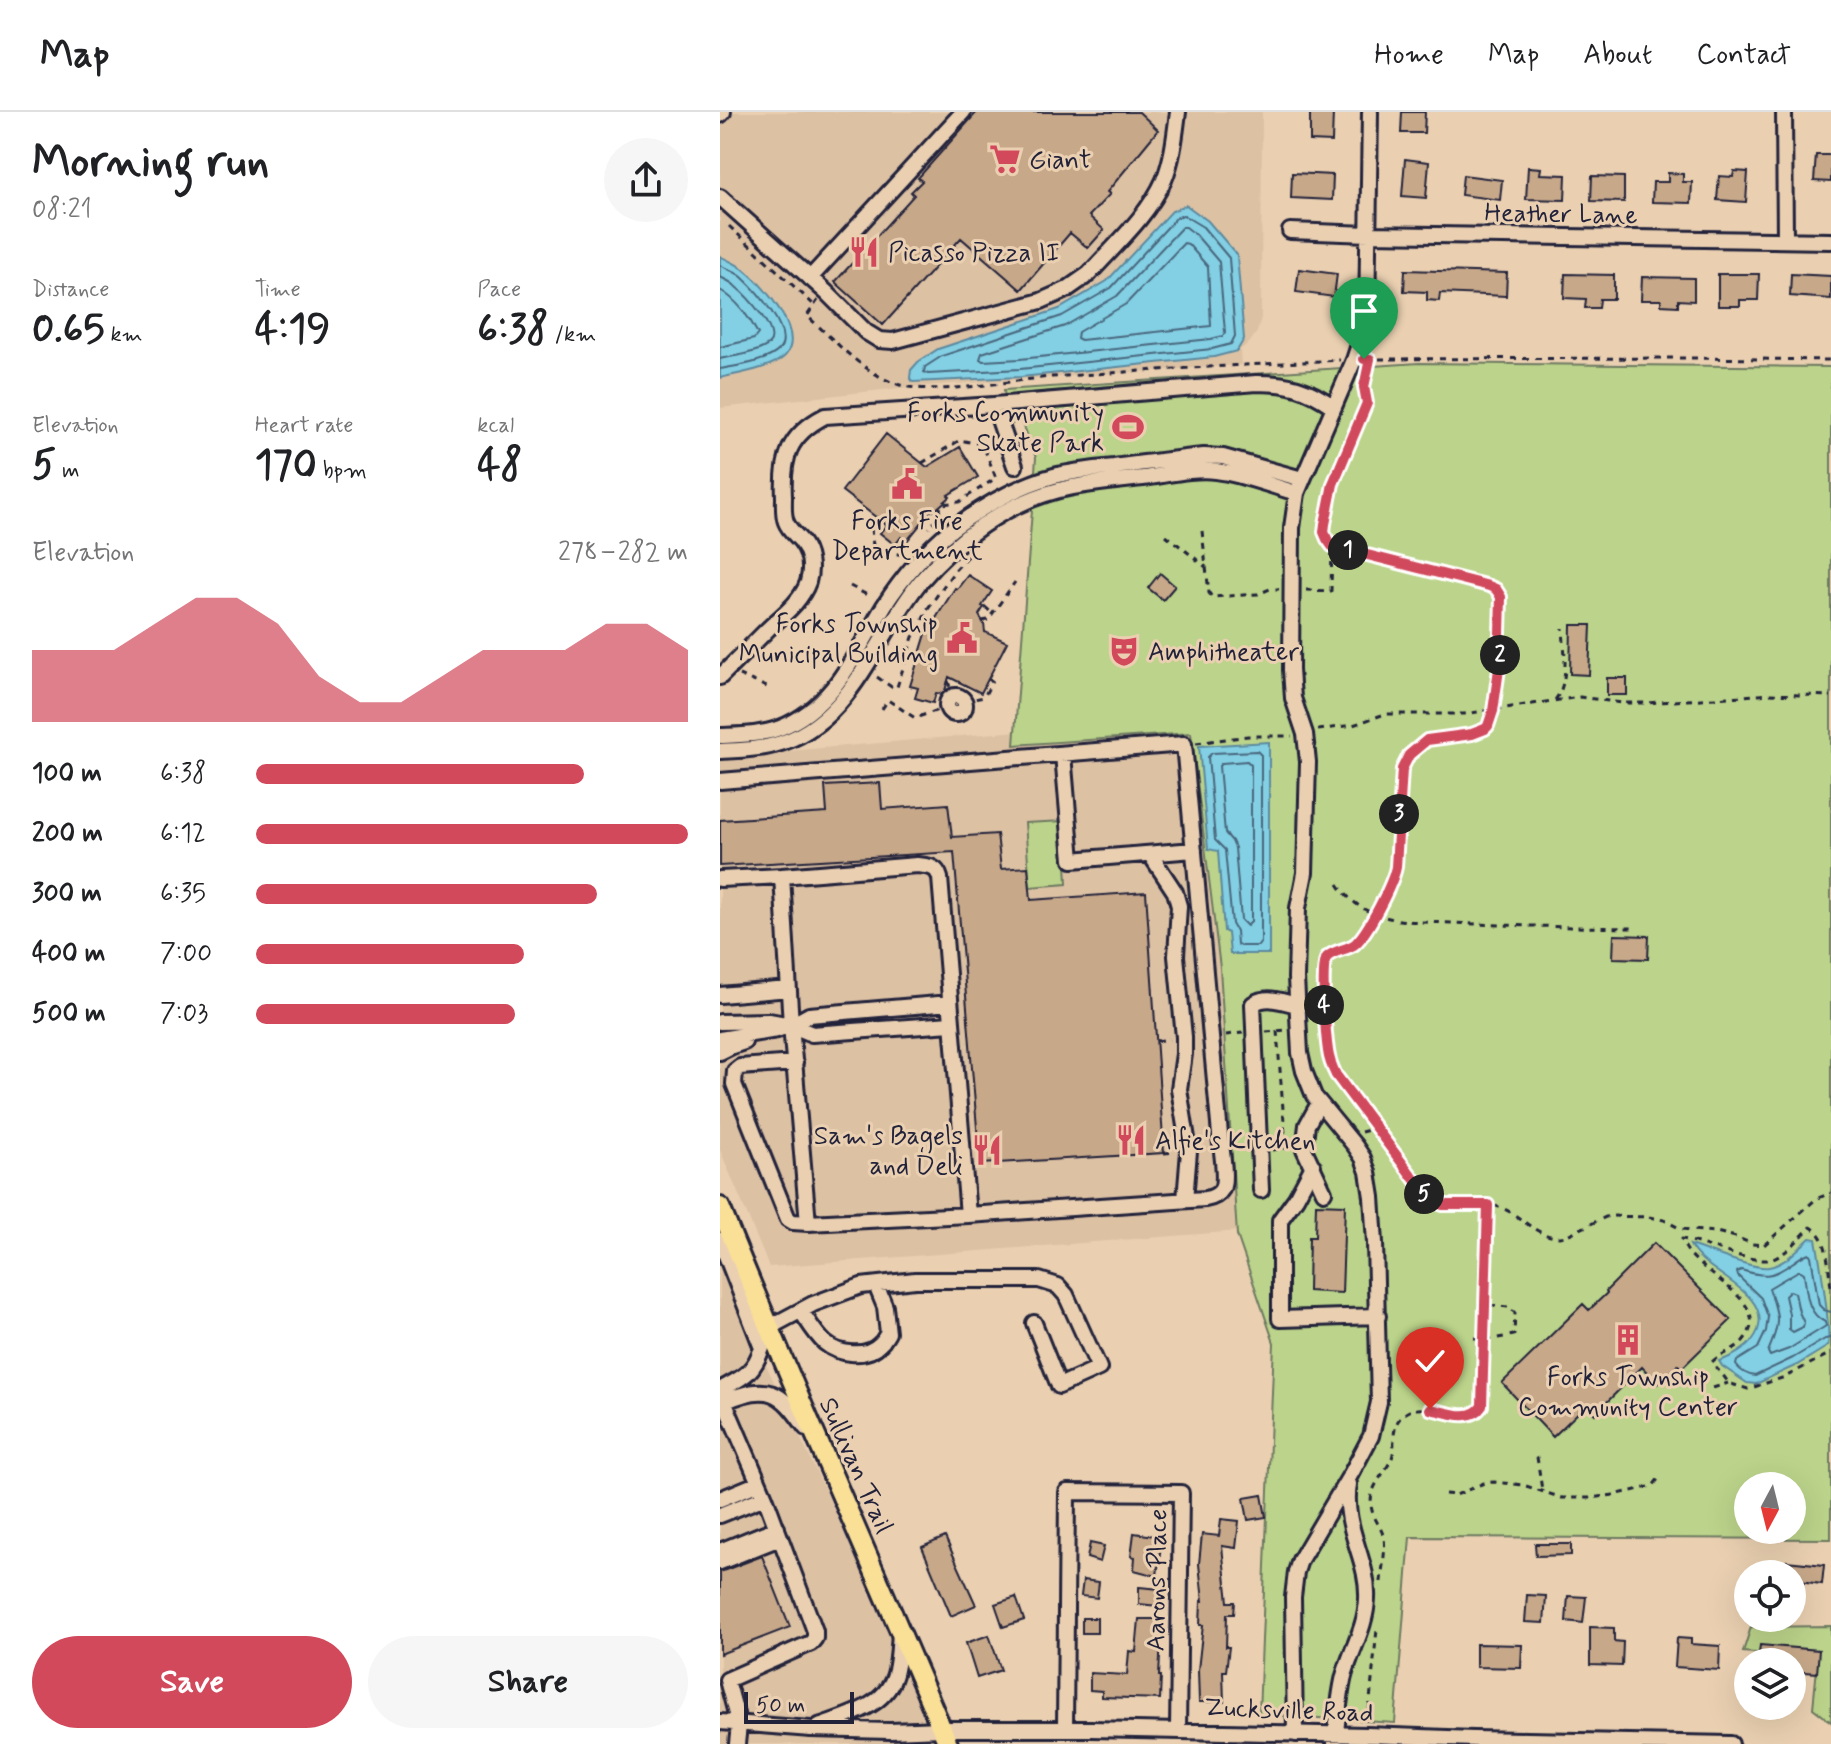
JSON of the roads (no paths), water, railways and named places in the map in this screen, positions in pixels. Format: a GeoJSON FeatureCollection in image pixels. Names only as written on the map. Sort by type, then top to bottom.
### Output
{"type":"FeatureCollection","features":[{"type":"Feature","properties":{"kind":"main road","name":"Sullivan Trail"},"geometry":{"type":"LineString","coordinates":[[720,1207],[768,1328],[945,1736]]}},
{"type":"Feature","properties":{"kind":"street"},"geometry":{"type":"LineString","coordinates":[[810,278],[963,112]]}},
{"type":"Feature","properties":{"kind":"street"},"geometry":{"type":"LineString","coordinates":[[720,197],[871,336],[888,341],[1052,297],[1089,274],[1151,204],[1169,167],[1178,112]]}},
{"type":"Feature","properties":{"kind":"street"},"geometry":{"type":"LineString","coordinates":[[1295,1734],[1293,1597],[1296,1572],[1352,1472],[1373,1430],[1379,1407],[1378,1316],[1368,1172],[1355,1146],[1319,1103],[1301,1061],[1297,1005],[1298,908],[1305,873],[1308,762],[1305,734],[1295,707],[1292,683],[1293,520],[1300,486],[1367,320],[1370,112]]}},
{"type":"Feature","properties":{"kind":"street"},"geometry":{"type":"LineString","coordinates":[[1784,112],[1785,240]]}},
{"type":"Feature","properties":{"kind":"street","name":"Heather Lane"},"geometry":{"type":"LineString","coordinates":[[1290,231],[1831,241]]}},
{"type":"Feature","properties":{"kind":"street"},"geometry":{"type":"LineString","coordinates":[[724,673],[798,600],[808,583],[809,558],[802,542],[786,522],[783,477],[786,456],[796,439],[818,420],[833,414],[994,405],[1256,383],[1299,387],[1334,407]]}},
{"type":"Feature","properties":{"kind":"street"},"geometry":{"type":"LineString","coordinates":[[994,405],[1015,466]]}},
{"type":"Feature","properties":{"kind":"street"},"geometry":{"type":"LineString","coordinates":[[720,751],[767,739],[846,685],[885,605],[907,587],[937,542],[1000,497],[1054,476],[1215,456],[1300,486]]}},
{"type":"Feature","properties":{"kind":"street"},"geometry":{"type":"LineString","coordinates":[[720,736],[767,739]]}},
{"type":"Feature","properties":{"kind":"street"},"geometry":{"type":"LineString","coordinates":[[720,781],[1184,744],[1223,1180],[1221,1191],[1214,1197],[968,1215],[793,1222],[788,1219],[733,1079],[740,1067],[795,1063]]}},
{"type":"Feature","properties":{"kind":"street"},"geometry":{"type":"LineString","coordinates":[[1063,754],[1072,860],[1194,850]]}},
{"type":"Feature","properties":{"kind":"street"},"geometry":{"type":"LineString","coordinates":[[1150,854],[1175,892],[1179,906],[1176,951],[1184,1054],[1179,1089],[1189,1151],[1185,1200]]}},
{"type":"Feature","properties":{"kind":"street"},"geometry":{"type":"LineString","coordinates":[[720,879],[917,865],[937,870],[941,887],[968,1215]]}},
{"type":"Feature","properties":{"kind":"street"},"geometry":{"type":"LineString","coordinates":[[782,876],[808,1223]]}},
{"type":"Feature","properties":{"kind":"street"},"geometry":{"type":"LineString","coordinates":[[1169,882],[1197,880]]}},
{"type":"Feature","properties":{"kind":"street"},"geometry":{"type":"LineString","coordinates":[[720,995],[789,989]]}},
{"type":"Feature","properties":{"kind":"street"},"geometry":{"type":"LineString","coordinates":[[1261,1190],[1253,1004],[1260,1000],[1276,1000],[1297,1005]]}},
{"type":"Feature","properties":{"kind":"street"},"geometry":{"type":"LineString","coordinates":[[720,1052],[741,1043],[772,1039],[809,1015],[950,1003]]}},
{"type":"Feature","properties":{"kind":"street"},"geometry":{"type":"LineString","coordinates":[[720,1014],[767,1014],[812,1034],[951,1024]]}},
{"type":"Feature","properties":{"kind":"street"},"geometry":{"type":"LineString","coordinates":[[720,1022],[769,1021],[791,1025]]}},
{"type":"Feature","properties":{"kind":"street"},"geometry":{"type":"LineString","coordinates":[[720,1039],[791,1025]]}},
{"type":"Feature","properties":{"kind":"street"},"geometry":{"type":"LineString","coordinates":[[1184,1054],[1213,1052]]}},
{"type":"Feature","properties":{"kind":"street"},"geometry":{"type":"LineString","coordinates":[[1319,1103],[1307,1125],[1304,1149],[1324,1192]]}},
{"type":"Feature","properties":{"kind":"street"},"geometry":{"type":"LineString","coordinates":[[1313,1166],[1280,1220],[1280,1319],[1378,1316]]}},
{"type":"Feature","properties":{"kind":"street"},"geometry":{"type":"LineString","coordinates":[[720,1240],[762,1348],[748,1375],[721,1396]]}},
{"type":"Feature","properties":{"kind":"street"},"geometry":{"type":"LineString","coordinates":[[768,1328],[813,1304],[861,1286],[915,1280],[1039,1280],[1058,1286],[1066,1295],[1099,1368],[1059,1386],[1034,1323]]}},
{"type":"Feature","properties":{"kind":"street"},"geometry":{"type":"LineString","coordinates":[[801,1311],[827,1345],[843,1351],[869,1352],[880,1345],[888,1333],[885,1307],[876,1285]]}},
{"type":"Feature","properties":{"kind":"street"},"geometry":{"type":"LineString","coordinates":[[721,1396],[758,1392],[773,1394],[789,1404],[822,1452]]}},
{"type":"Feature","properties":{"kind":"street"},"geometry":{"type":"LineString","coordinates":[[721,1396],[762,1490],[815,1631],[811,1643],[723,1680],[739,1725],[737,1744]]}},
{"type":"Feature","properties":{"kind":"street"},"geometry":{"type":"LineString","coordinates":[[1336,1739],[1344,1678],[1363,1627],[1367,1606],[1366,1580],[1347,1510],[1352,1472]]}},
{"type":"Feature","properties":{"kind":"street"},"geometry":{"type":"LineString","coordinates":[[720,1499],[762,1490]]}},
{"type":"Feature","properties":{"kind":"street"},"geometry":{"type":"LineString","coordinates":[[720,1515],[762,1490]]}},
{"type":"Feature","properties":{"kind":"street","name":"Aarons Place"},"geometry":{"type":"LineString","coordinates":[[1065,1729],[1067,1492],[1181,1493],[1178,1730]]}},
{"type":"Feature","properties":{"kind":"street"},"geometry":{"type":"LineString","coordinates":[[720,1551],[778,1533]]}},
{"type":"Feature","properties":{"kind":"street"},"geometry":{"type":"LineString","coordinates":[[720,1562],[778,1533]]}},
{"type":"Feature","properties":{"kind":"street"},"geometry":{"type":"LineString","coordinates":[[811,1729],[865,1708],[886,1692],[896,1671],[900,1632]]}},
{"type":"Feature","properties":{"kind":"street","name":"Zucksville Road"},"geometry":{"type":"LineString","coordinates":[[720,1722],[945,1736],[1065,1729],[1091,1736],[1132,1737],[1178,1730],[1295,1734],[1336,1739],[1367,1735],[1474,1742],[1731,1744]]}},
{"type":"Feature","properties":{"kind":"water"},"geometry":{"type":"Polygon","coordinates":[[[1186,205],[1208,221],[1237,255],[1244,339],[1237,351],[1214,357],[1021,377],[913,382],[910,378],[911,370],[918,362],[938,349],[1059,309],[1107,281],[1172,211],[1186,205]]]}},
{"type":"Feature","properties":{"kind":"water"},"geometry":{"type":"Polygon","coordinates":[[[720,256],[738,265],[772,299],[787,323],[790,346],[785,356],[772,364],[720,378],[720,256]]]}},
{"type":"Feature","properties":{"kind":"water"},"geometry":{"type":"Polygon","coordinates":[[[1269,742],[1269,954],[1230,954],[1228,933],[1224,931],[1218,851],[1208,849],[1199,746],[1269,742]]]}},
{"type":"Feature","properties":{"kind":"water"},"geometry":{"type":"Polygon","coordinates":[[[1810,1238],[1816,1239],[1818,1249],[1827,1310],[1828,1346],[1756,1384],[1747,1383],[1719,1361],[1742,1350],[1752,1341],[1758,1330],[1759,1316],[1755,1304],[1708,1265],[1690,1245],[1742,1263],[1769,1267],[1786,1260],[1810,1238]]]}},
{"type":"Feature","properties":{"kind":"place","name":"Giant"},"geometry":{"type":"Point","coordinates":[1005,159]}},
{"type":"Feature","properties":{"kind":"place","name":"Picasso Pizza II"},"geometry":{"type":"Point","coordinates":[864,252]}},
{"type":"Feature","properties":{"kind":"place","name":"Forks Community Skate Park"},"geometry":{"type":"Point","coordinates":[1128,427]}},
{"type":"Feature","properties":{"kind":"place","name":"Forks Fire Department"},"geometry":{"type":"Point","coordinates":[907,484]}},
{"type":"Feature","properties":{"kind":"place","name":"Forks Township Municipal Building"},"geometry":{"type":"Point","coordinates":[962,638]}},
{"type":"Feature","properties":{"kind":"place","name":"Amphitheater"},"geometry":{"type":"Point","coordinates":[1124,651]}},
{"type":"Feature","properties":{"kind":"place","name":"Alfie's Kitchen"},"geometry":{"type":"Point","coordinates":[1131,1140]}},
{"type":"Feature","properties":{"kind":"place","name":"Sam's Bagels and Deli"},"geometry":{"type":"Point","coordinates":[987,1150]}},
{"type":"Feature","properties":{"kind":"place","name":"Forks Township Community Center"},"geometry":{"type":"Point","coordinates":[1628,1340]}}]}
